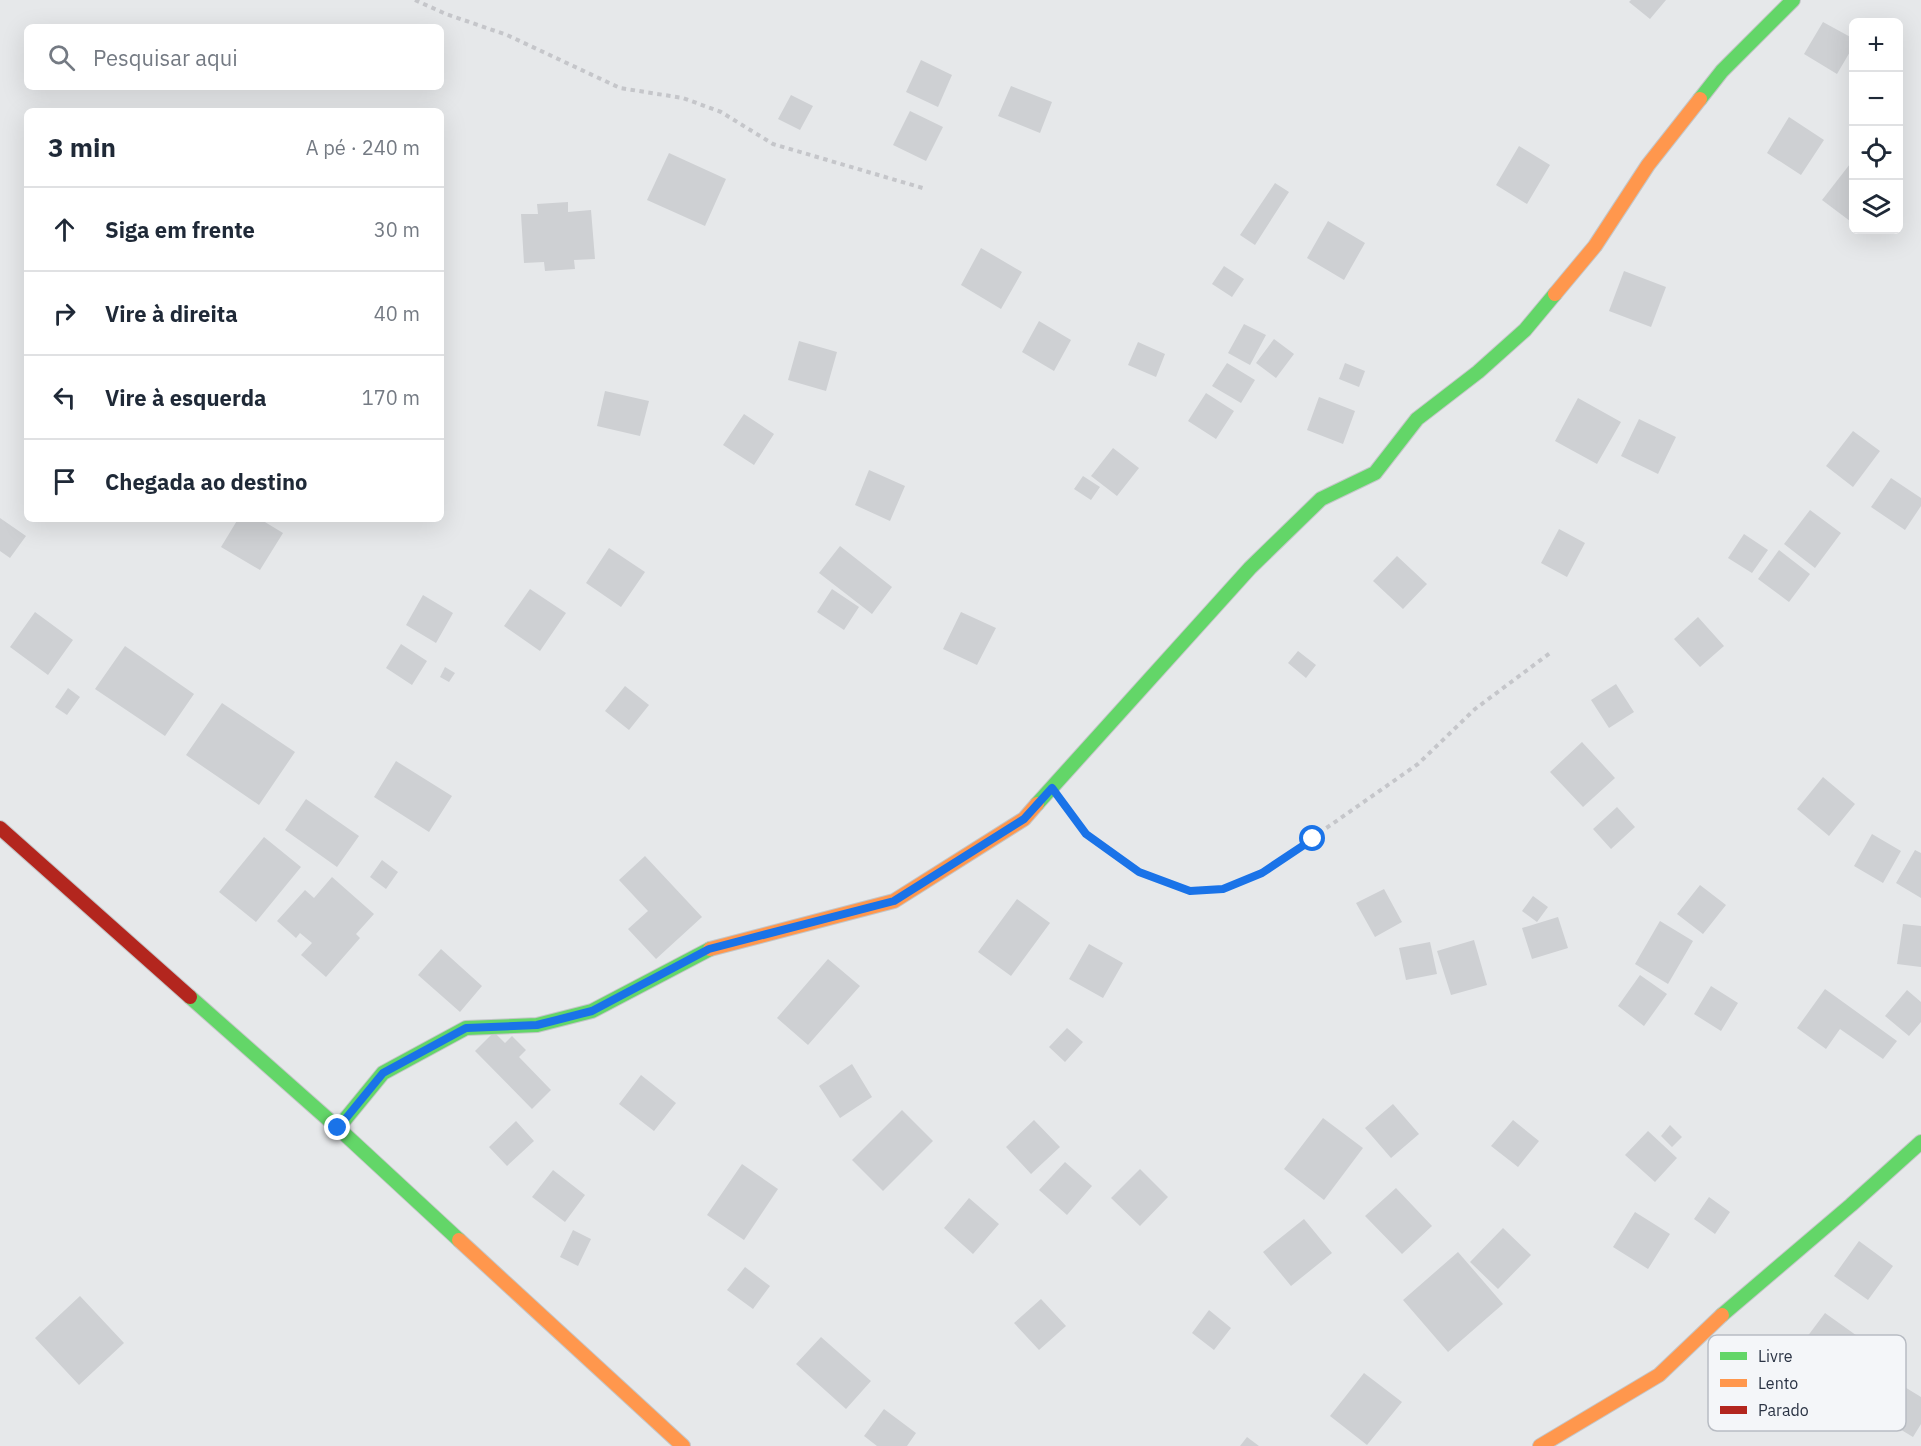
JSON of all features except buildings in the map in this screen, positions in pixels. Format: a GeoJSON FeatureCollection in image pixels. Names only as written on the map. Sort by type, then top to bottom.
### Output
{"type":"FeatureCollection","features":[{"type":"Feature","properties":{"kind":"street"},"geometry":{"type":"LineString","coordinates":[[338,1128],[383,1073],[466,1028],[537,1025],[592,1011],[709,949],[894,901],[1024,819],[1250,568],[1321,499],[1375,473],[1417,420],[1478,372],[1525,330],[1595,246],[1648,165],[1722,71],[1793,0]]}},
{"type":"Feature","properties":{"kind":"street"},"geometry":{"type":"LineString","coordinates":[[0,828],[338,1128],[683,1446]]}},
{"type":"Feature","properties":{"kind":"street"},"geometry":{"type":"LineString","coordinates":[[1540,1446],[1659,1375],[1707,1328],[1921,1142]]}},
{"type":"Feature","properties":{"kind":"path"},"geometry":{"type":"LineString","coordinates":[[416,0],[446,14],[507,35],[620,88],[683,98],[721,112],[773,144],[926,189]]}},
{"type":"Feature","properties":{"kind":"path"},"geometry":{"type":"LineString","coordinates":[[1052,788],[1086,834],[1139,872],[1190,891],[1223,889],[1262,873],[1409,771],[1475,709],[1550,653]]}},
{"type":"Feature","properties":{"kind":"traffic: fast"},"geometry":{"type":"LineString","coordinates":[[1700,99],[1722,71],[1793,0]]}},
{"type":"Feature","properties":{"kind":"traffic: fast"},"geometry":{"type":"LineString","coordinates":[[1037,804],[1250,568],[1321,499],[1375,473],[1417,419],[1478,372],[1525,330],[1555,294]]}},
{"type":"Feature","properties":{"kind":"traffic: fast"},"geometry":{"type":"LineString","coordinates":[[338,1128],[383,1073],[466,1028],[537,1025],[592,1011],[710,949]]}},
{"type":"Feature","properties":{"kind":"traffic: fast"},"geometry":{"type":"LineString","coordinates":[[190,997],[338,1128],[459,1240]]}},
{"type":"Feature","properties":{"kind":"traffic: fast"},"geometry":{"type":"LineString","coordinates":[[1722,1315],[1921,1142]]}},
{"type":"Feature","properties":{"kind":"traffic: slow"},"geometry":{"type":"LineString","coordinates":[[1555,294],[1595,246],[1648,165],[1700,99]]}},
{"type":"Feature","properties":{"kind":"traffic: slow"},"geometry":{"type":"LineString","coordinates":[[710,949],[894,901],[1024,819],[1037,804]]}},
{"type":"Feature","properties":{"kind":"traffic: slow"},"geometry":{"type":"LineString","coordinates":[[459,1240],[683,1446]]}},
{"type":"Feature","properties":{"kind":"traffic: slow"},"geometry":{"type":"LineString","coordinates":[[1540,1446],[1659,1375],[1722,1315]]}},
{"type":"Feature","properties":{"kind":"traffic: jam"},"geometry":{"type":"LineString","coordinates":[[0,828],[190,997]]}},
{"type":"Feature","properties":{"kind":"route"},"geometry":{"type":"LineString","coordinates":[[338,1128],[383,1073],[466,1028],[537,1025],[592,1011],[709,949],[894,901],[1024,819],[1052,788],[1086,834],[1139,872],[1190,891],[1223,889],[1262,873],[1313,839]]}}]}
